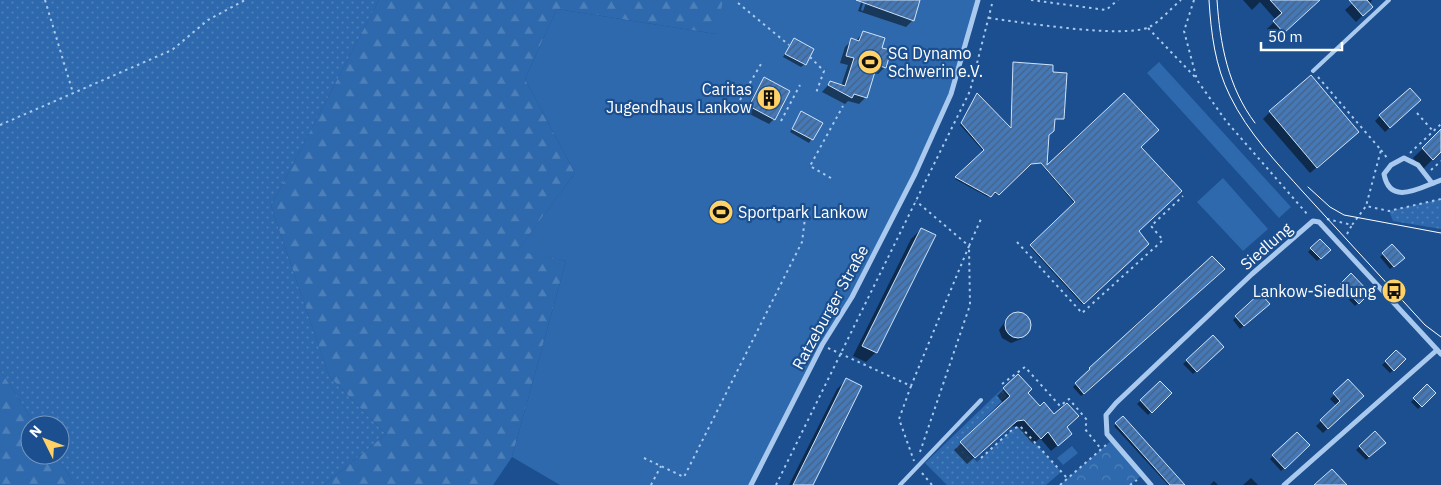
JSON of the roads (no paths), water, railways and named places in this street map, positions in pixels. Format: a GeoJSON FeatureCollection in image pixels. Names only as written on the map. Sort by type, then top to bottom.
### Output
{"type":"FeatureCollection","features":[{"type":"Feature","properties":{"kind":"street","name":"Ratzeburger Straße"},"geometry":{"type":"LineString","coordinates":[[751,485],[822,345],[852,297],[935,131],[951,94],[978,0]]}},
{"type":"Feature","properties":{"kind":"street"},"geometry":{"type":"LineString","coordinates":[[1432,183],[1418,165],[1404,158],[1391,164],[1384,174],[1386,182],[1392,190],[1400,194],[1441,180]]}},
{"type":"Feature","properties":{"kind":"street","name":"Siedlung"},"geometry":{"type":"LineString","coordinates":[[1151,485],[1107,434],[1106,415],[1116,403],[1252,274],[1313,221],[1319,222],[1439,352],[1284,485]]}},
{"type":"Feature","properties":{"kind":"lane"},"geometry":{"type":"LineString","coordinates":[[1313,71],[1389,0]]}},
{"type":"Feature","properties":{"kind":"lane"},"geometry":{"type":"LineString","coordinates":[[900,485],[916,466],[981,400]]}},
{"type":"Feature","properties":{"kind":"tram line"},"geometry":{"type":"LineString","coordinates":[[1209,0],[1217,61],[1225,85],[1245,123],[1273,159],[1319,210],[1425,325],[1441,337]]}},
{"type":"Feature","properties":{"kind":"tram line"},"geometry":{"type":"LineString","coordinates":[[1217,0],[1220,33],[1227,64],[1238,95],[1255,123]]}},
{"type":"Feature","properties":{"kind":"tram line"},"geometry":{"type":"LineString","coordinates":[[1308,187],[1330,207],[1344,215],[1441,233]]}},
{"type":"Feature","properties":{"kind":"place","name":"SG Dynamo Schwerin e.V."},"geometry":{"type":"Point","coordinates":[870,62]}},
{"type":"Feature","properties":{"kind":"place","name":"Caritas Jugendhaus Lankow"},"geometry":{"type":"Point","coordinates":[769,98]}},
{"type":"Feature","properties":{"kind":"place","name":"Sportpark Lankow"},"geometry":{"type":"Point","coordinates":[721,212]}},
{"type":"Feature","properties":{"kind":"place","name":"Lankow-Siedlung"},"geometry":{"type":"Point","coordinates":[1394,291]}}]}
